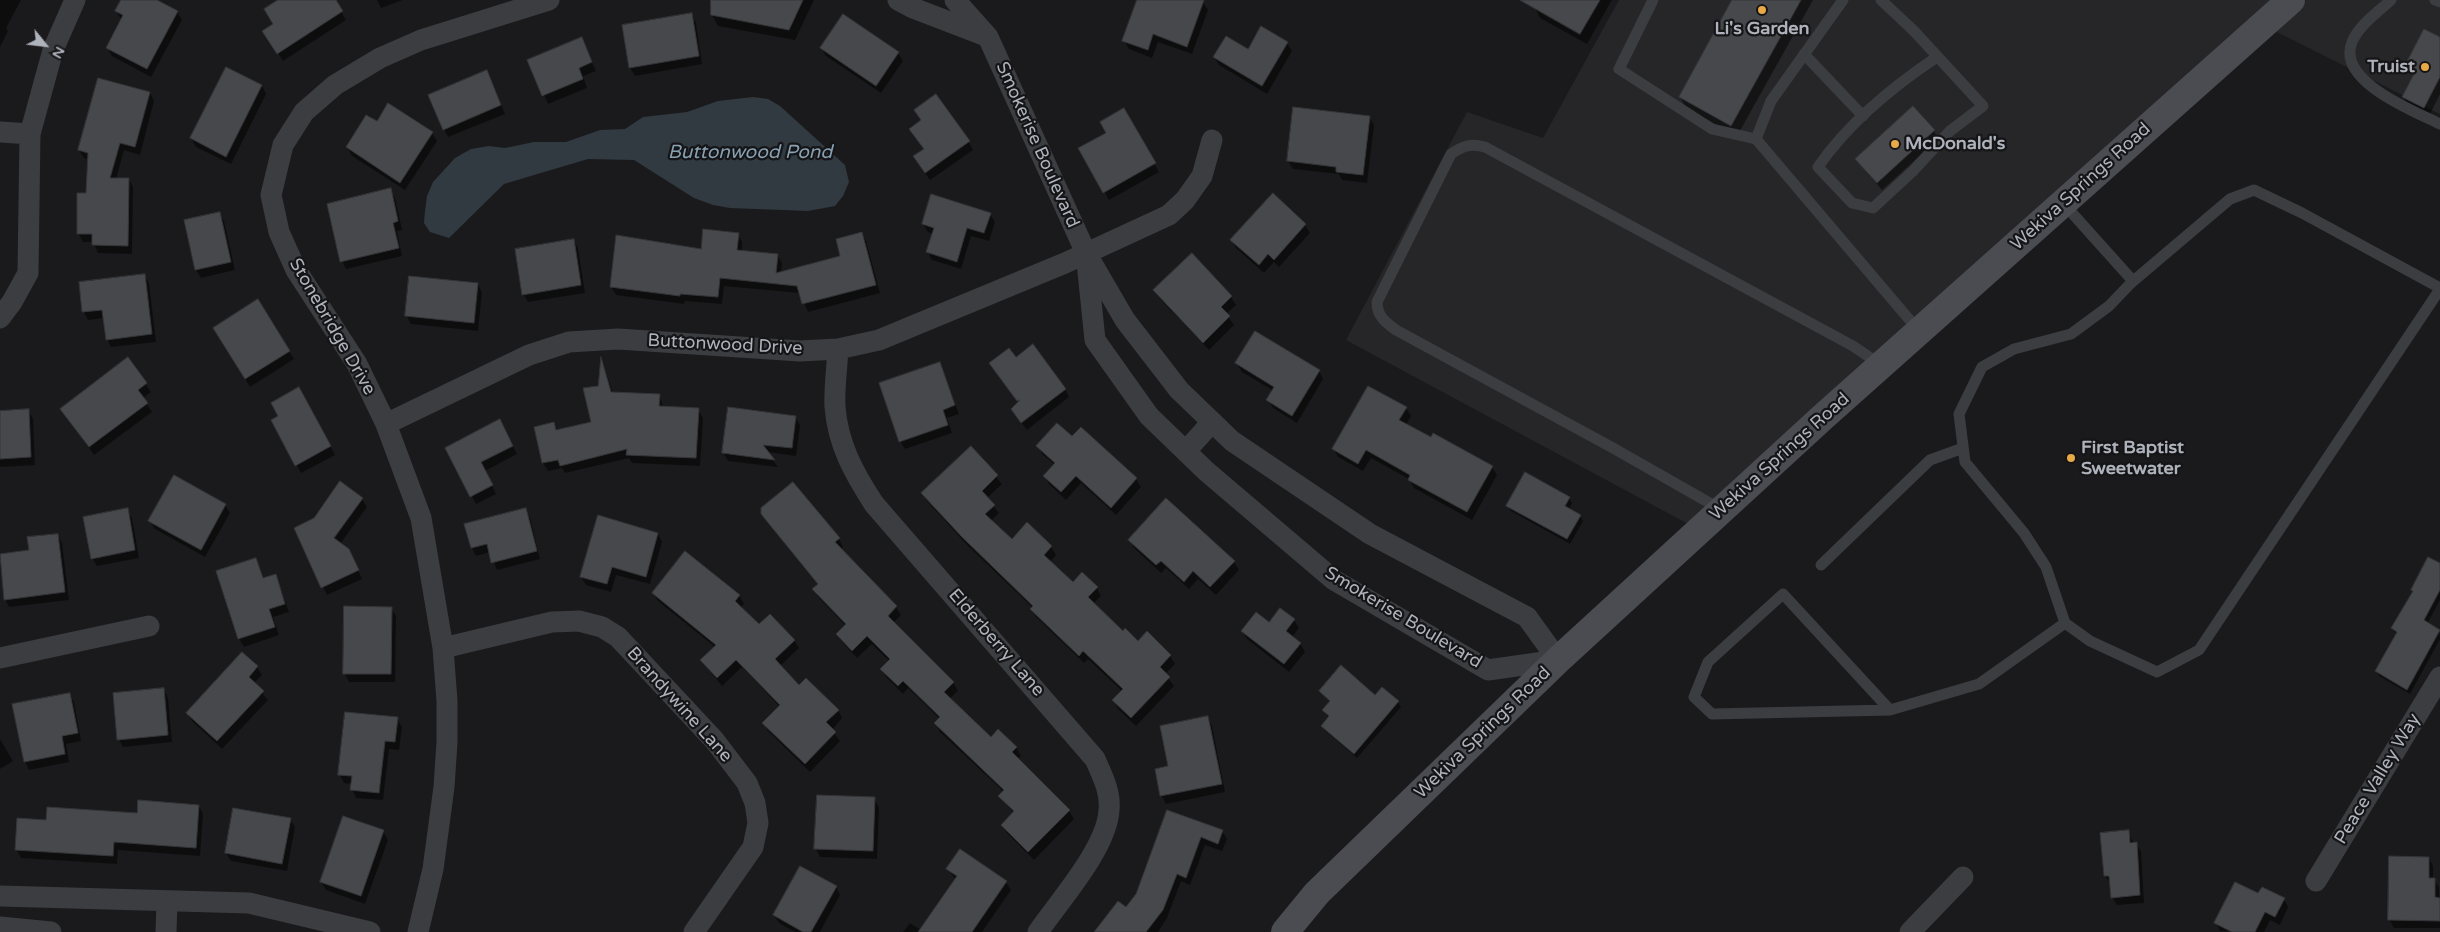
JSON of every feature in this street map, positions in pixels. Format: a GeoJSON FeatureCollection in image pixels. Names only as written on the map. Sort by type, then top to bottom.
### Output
{"type":"FeatureCollection","features":[{"type":"Feature","properties":{"kind":"main road","name":"Wekiva Springs Road"},"geometry":{"type":"LineString","coordinates":[[1285,932],[1317,893],[1558,660],[1881,365],[2291,0]]}},
{"type":"Feature","properties":{"kind":"street"},"geometry":{"type":"LineString","coordinates":[[0,318],[12,302],[28,273],[30,134],[53,50],[75,0]]}},
{"type":"Feature","properties":{"kind":"street","name":"Stonebridge Drive"},"geometry":{"type":"LineString","coordinates":[[418,932],[434,869],[444,788],[447,701],[444,648],[421,518],[386,424],[357,364],[296,270],[279,232],[271,195],[283,145],[304,112],[335,85],[380,58],[421,40],[549,0]]}},
{"type":"Feature","properties":{"kind":"street"},"geometry":{"type":"LineString","coordinates":[[898,0],[912,8],[988,37]]}},
{"type":"Feature","properties":{"kind":"street","name":"Smokerise Boulevard"},"geometry":{"type":"LineString","coordinates":[[955,0],[988,37],[1086,253],[1125,320],[1179,390],[1232,441],[1370,534],[1527,617],[1558,660],[1488,670],[1334,580],[1186,451],[1149,416],[1095,340],[1086,253]]}},
{"type":"Feature","properties":{"kind":"street"},"geometry":{"type":"LineString","coordinates":[[0,132],[30,134]]}},
{"type":"Feature","properties":{"kind":"street","name":"Buttonwood Drive"},"geometry":{"type":"LineString","coordinates":[[386,424],[529,355],[569,342],[618,339],[800,351],[838,349],[879,340],[1065,263],[1169,214],[1180,205],[1202,176],[1212,140]]}},
{"type":"Feature","properties":{"kind":"street","name":"Elderberry Lane"},"geometry":{"type":"LineString","coordinates":[[838,349],[835,406],[839,436],[852,469],[874,504],[1095,759],[1107,788],[1109,810],[1103,839],[1038,932]]}},
{"type":"Feature","properties":{"kind":"street"},"geometry":{"type":"LineString","coordinates":[[1186,451],[1212,422]]}},
{"type":"Feature","properties":{"kind":"street","name":"Brandywine Lane"},"geometry":{"type":"LineString","coordinates":[[444,648],[552,622],[579,621],[602,627],[618,637],[715,741],[747,783],[755,803],[758,824],[753,847],[694,932]]}},
{"type":"Feature","properties":{"kind":"street"},"geometry":{"type":"LineString","coordinates":[[0,658],[149,626]]}},
{"type":"Feature","properties":{"kind":"street","name":"Peace Valley Way"},"geometry":{"type":"LineString","coordinates":[[2316,881],[2440,677]]}},
{"type":"Feature","properties":{"kind":"street"},"geometry":{"type":"LineString","coordinates":[[1910,932],[1963,877]]}},
{"type":"Feature","properties":{"kind":"street"},"geometry":{"type":"LineString","coordinates":[[0,896],[249,903],[370,932]]}},
{"type":"Feature","properties":{"kind":"street"},"geometry":{"type":"LineString","coordinates":[[166,932],[167,902]]}},
{"type":"Feature","properties":{"kind":"street"},"geometry":{"type":"LineString","coordinates":[[0,927],[51,932]]}},
{"type":"Feature","properties":{"kind":"lane"},"geometry":{"type":"LineString","coordinates":[[1653,0],[1619,69],[1712,129],[1756,138],[1919,331]]}},
{"type":"Feature","properties":{"kind":"lane"},"geometry":{"type":"LineString","coordinates":[[1756,138],[1771,100],[1843,0]]}},
{"type":"Feature","properties":{"kind":"lane"},"geometry":{"type":"LineString","coordinates":[[1880,0],[1937,57],[1983,106],[1950,131],[1873,208],[1852,203],[1818,167],[1836,140],[1899,82],[1937,57]]}},
{"type":"Feature","properties":{"kind":"lane"},"geometry":{"type":"LineString","coordinates":[[2391,0],[2358,30],[2351,44],[2351,58],[2358,73],[2380,94],[2440,124]]}},
{"type":"Feature","properties":{"kind":"lane"},"geometry":{"type":"LineString","coordinates":[[2436,0],[2440,2]]}},
{"type":"Feature","properties":{"kind":"lane"},"geometry":{"type":"LineString","coordinates":[[1804,54],[1862,116]]}},
{"type":"Feature","properties":{"kind":"lane"},"geometry":{"type":"LineString","coordinates":[[1722,510],[1613,448],[1396,330],[1384,321],[1377,312],[1377,302],[1451,154],[1463,146],[1474,144],[1485,146],[1844,341],[1881,365]]}},
{"type":"Feature","properties":{"kind":"lane"},"geometry":{"type":"LineString","coordinates":[[2254,190],[2440,288],[2199,650],[2157,672],[2090,641],[2065,623],[2046,568],[2024,533],[1965,462],[1958,414],[1982,367],[2014,349],[2071,334],[2110,306],[2133,281],[2230,199],[2254,190]]}},
{"type":"Feature","properties":{"kind":"lane"},"geometry":{"type":"LineString","coordinates":[[2063,203],[2133,281]]}},
{"type":"Feature","properties":{"kind":"lane"},"geometry":{"type":"LineString","coordinates":[[1821,565],[1930,460],[1963,448]]}},
{"type":"Feature","properties":{"kind":"lane"},"geometry":{"type":"LineString","coordinates":[[1890,710],[1783,594],[1708,662],[1694,697],[1712,714],[1890,710],[1979,684],[2065,623]]}},
{"type":"Feature","properties":{"kind":"shaded area"},"geometry":{"type":"Polygon","coordinates":[[[1619,0],[2275,0],[1690,525],[1346,340],[1467,112],[1543,138],[1619,0]]]}},
{"type":"Feature","properties":{"kind":"shaded area"},"geometry":{"type":"Polygon","coordinates":[[[2307,0],[2440,0],[2440,114],[2273,30],[2307,0]]]}},
{"type":"Feature","properties":{"kind":"water","name":"Buttonwood Pond"},"geometry":{"type":"Polygon","coordinates":[[[753,97],[768,99],[780,106],[845,165],[849,182],[843,196],[835,206],[808,211],[730,208],[713,205],[694,198],[634,160],[588,159],[504,184],[449,238],[430,232],[424,223],[427,196],[433,182],[455,158],[471,149],[489,146],[505,148],[534,142],[566,142],[600,130],[625,129],[643,117],[687,112],[718,101],[753,97]]]}},
{"type":"Feature","properties":{"kind":"building"},"geometry":{"type":"Polygon","coordinates":[[[121,0],[157,0],[178,11],[147,69],[106,48],[123,15],[115,11],[121,0]]]}},
{"type":"Feature","properties":{"kind":"building"},"geometry":{"type":"Polygon","coordinates":[[[278,0],[336,0],[343,11],[277,54],[262,31],[273,24],[264,9],[278,0]]]}},
{"type":"Feature","properties":{"kind":"building"},"geometry":{"type":"Polygon","coordinates":[[[711,0],[803,0],[789,30],[711,15],[711,0]]]}},
{"type":"Feature","properties":{"kind":"building"},"geometry":{"type":"Polygon","coordinates":[[[1137,0],[1204,0],[1187,47],[1153,34],[1148,50],[1122,41],[1137,0]]]}},
{"type":"Feature","properties":{"kind":"building"},"geometry":{"type":"Polygon","coordinates":[[[1520,0],[1600,0],[1580,34],[1520,0]]]}},
{"type":"Feature","properties":{"kind":"building"},"geometry":{"type":"Polygon","coordinates":[[[1732,0],[1801,0],[1731,126],[1679,97],[1732,0]]]}},
{"type":"Feature","properties":{"kind":"building"},"geometry":{"type":"Polygon","coordinates":[[[692,13],[699,56],[629,68],[622,25],[692,13]]]}},
{"type":"Feature","properties":{"kind":"building"},"geometry":{"type":"Polygon","coordinates":[[[843,14],[899,52],[876,86],[820,48],[843,14]]]}},
{"type":"Feature","properties":{"kind":"building"},"geometry":{"type":"Polygon","coordinates":[[[1261,26],[1288,42],[1262,86],[1213,57],[1226,36],[1248,49],[1261,26]]]}},
{"type":"Feature","properties":{"kind":"building","name":"Truist"},"geometry":{"type":"Polygon","coordinates":[[[2424,29],[2440,37],[2440,77],[2424,108],[2402,97],[2416,70],[2406,64],[2424,29]]]}},
{"type":"Feature","properties":{"kind":"building"},"geometry":{"type":"Polygon","coordinates":[[[582,37],[592,62],[579,68],[583,79],[542,96],[527,60],[582,37]]]}},
{"type":"Feature","properties":{"kind":"building"},"geometry":{"type":"Polygon","coordinates":[[[226,67],[262,85],[226,157],[190,138],[226,67]]]}},
{"type":"Feature","properties":{"kind":"building"},"geometry":{"type":"Polygon","coordinates":[[[487,70],[501,105],[443,130],[428,95],[487,70]]]}},
{"type":"Feature","properties":{"kind":"building"},"geometry":{"type":"Polygon","coordinates":[[[98,78],[150,92],[135,147],[120,143],[110,178],[129,178],[128,246],[92,245],[92,234],[77,234],[77,193],[86,193],[88,153],[78,150],[98,78]]]}},
{"type":"Feature","properties":{"kind":"building"},"geometry":{"type":"Polygon","coordinates":[[[936,94],[970,141],[925,173],[913,156],[924,149],[909,129],[921,120],[914,110],[936,94]]]}},
{"type":"Feature","properties":{"kind":"building"},"geometry":{"type":"Polygon","coordinates":[[[388,103],[433,132],[400,183],[346,147],[366,115],[377,121],[388,103]]]}},
{"type":"Feature","properties":{"kind":"building","name":"McDonald's"},"geometry":{"type":"Polygon","coordinates":[[[1913,106],[1935,130],[1877,183],[1855,159],[1913,106]]]}},
{"type":"Feature","properties":{"kind":"building"},"geometry":{"type":"Polygon","coordinates":[[[1293,107],[1370,116],[1363,175],[1336,172],[1336,167],[1287,161],[1293,107]]]}},
{"type":"Feature","properties":{"kind":"building"},"geometry":{"type":"Polygon","coordinates":[[[1124,108],[1156,163],[1103,193],[1078,148],[1106,133],[1100,122],[1124,108]]]}},
{"type":"Feature","properties":{"kind":"building"},"geometry":{"type":"Polygon","coordinates":[[[391,188],[398,221],[393,223],[399,248],[340,262],[327,204],[391,188]]]}},
{"type":"Feature","properties":{"kind":"building"},"geometry":{"type":"Polygon","coordinates":[[[1273,193],[1306,224],[1274,260],[1268,254],[1259,265],[1230,240],[1273,193]]]}},
{"type":"Feature","properties":{"kind":"building"},"geometry":{"type":"Polygon","coordinates":[[[931,194],[991,213],[984,233],[967,228],[957,262],[926,252],[934,228],[922,224],[931,194]]]}},
{"type":"Feature","properties":{"kind":"building"},"geometry":{"type":"Polygon","coordinates":[[[220,212],[231,262],[195,270],[184,220],[220,212]]]}},
{"type":"Feature","properties":{"kind":"building"},"geometry":{"type":"Polygon","coordinates":[[[703,229],[739,233],[737,250],[778,254],[776,273],[840,256],[836,239],[862,232],[876,285],[802,304],[797,286],[720,278],[718,297],[680,294],[680,296],[610,287],[616,235],[701,249],[703,229]]]}},
{"type":"Feature","properties":{"kind":"building"},"geometry":{"type":"Polygon","coordinates":[[[574,239],[581,285],[522,295],[515,249],[574,239]]]}},
{"type":"Feature","properties":{"kind":"building"},"geometry":{"type":"Polygon","coordinates":[[[1192,253],[1232,296],[1221,307],[1230,316],[1203,343],[1153,290],[1192,253]]]}},
{"type":"Feature","properties":{"kind":"building"},"geometry":{"type":"Polygon","coordinates":[[[145,274],[152,334],[106,340],[102,310],[82,312],[79,282],[145,274]]]}},
{"type":"Feature","properties":{"kind":"building"},"geometry":{"type":"Polygon","coordinates":[[[409,276],[478,283],[474,323],[405,316],[409,276]]]}},
{"type":"Feature","properties":{"kind":"building"},"geometry":{"type":"Polygon","coordinates":[[[258,299],[290,351],[245,379],[213,328],[258,299]]]}},
{"type":"Feature","properties":{"kind":"building"},"geometry":{"type":"Polygon","coordinates":[[[1255,331],[1320,370],[1292,416],[1266,400],[1274,387],[1235,363],[1255,331]]]}},
{"type":"Feature","properties":{"kind":"building"},"geometry":{"type":"Polygon","coordinates":[[[1033,344],[1066,389],[1021,423],[1011,409],[1020,400],[1017,401],[989,363],[1009,348],[1016,357],[1033,344]]]}},
{"type":"Feature","properties":{"kind":"building"},"geometry":{"type":"Polygon","coordinates":[[[128,357],[147,383],[138,390],[148,403],[89,447],[60,409],[128,357]]]}},
{"type":"Feature","properties":{"kind":"building"},"geometry":{"type":"Polygon","coordinates":[[[601,357],[611,392],[660,394],[659,406],[699,408],[696,458],[626,455],[627,449],[560,466],[558,460],[542,463],[534,427],[554,422],[556,430],[591,422],[583,388],[598,386],[601,357]]]}},
{"type":"Feature","properties":{"kind":"building"},"geometry":{"type":"Polygon","coordinates":[[[940,362],[955,405],[943,410],[948,425],[899,442],[879,383],[940,362]]]}},
{"type":"Feature","properties":{"kind":"building"},"geometry":{"type":"Polygon","coordinates":[[[1368,386],[1407,407],[1399,420],[1431,437],[1433,433],[1493,466],[1467,512],[1408,480],[1410,475],[1366,450],[1358,464],[1332,449],[1368,386]]]}},
{"type":"Feature","properties":{"kind":"building"},"geometry":{"type":"Polygon","coordinates":[[[299,387],[331,446],[295,466],[271,420],[278,416],[271,403],[299,387]]]}},
{"type":"Feature","properties":{"kind":"building"},"geometry":{"type":"Polygon","coordinates":[[[728,407],[796,416],[792,448],[763,445],[775,460],[722,453],[728,407]]]}},
{"type":"Feature","properties":{"kind":"building"},"geometry":{"type":"Polygon","coordinates":[[[29,409],[31,457],[0,459],[0,411],[29,409]]]}},
{"type":"Feature","properties":{"kind":"building"},"geometry":{"type":"Polygon","coordinates":[[[500,419],[513,446],[481,462],[493,485],[470,497],[445,448],[500,419]]]}},
{"type":"Feature","properties":{"kind":"building"},"geometry":{"type":"Polygon","coordinates":[[[1057,423],[1072,436],[1081,427],[1137,478],[1111,508],[1076,476],[1061,492],[1043,476],[1055,463],[1036,446],[1057,423]]]}},
{"type":"Feature","properties":{"kind":"building"},"geometry":{"type":"Polygon","coordinates":[[[971,446],[998,475],[982,491],[995,505],[985,514],[1012,539],[1027,522],[1052,546],[1044,555],[1073,582],[1082,572],[1098,587],[1088,597],[1123,631],[1125,628],[1138,641],[1147,631],[1171,655],[1160,667],[1170,677],[1131,718],[1112,700],[1123,689],[1083,651],[1079,656],[1030,609],[1033,606],[962,537],[921,493],[971,446]]]}},
{"type":"Feature","properties":{"kind":"building"},"geometry":{"type":"Polygon","coordinates":[[[1525,472],[1570,497],[1565,506],[1581,515],[1567,539],[1506,506],[1525,472]]]}},
{"type":"Feature","properties":{"kind":"building"},"geometry":{"type":"Polygon","coordinates":[[[174,475],[226,504],[201,550],[148,521],[174,475]]]}},
{"type":"Feature","properties":{"kind":"building"},"geometry":{"type":"Polygon","coordinates":[[[340,481],[363,498],[334,538],[349,549],[359,570],[321,588],[294,528],[314,518],[340,481]]]}},
{"type":"Feature","properties":{"kind":"building"},"geometry":{"type":"Polygon","coordinates":[[[793,482],[840,538],[835,542],[897,606],[888,616],[954,682],[944,692],[991,737],[998,729],[1017,747],[1012,752],[1070,810],[1028,852],[1001,825],[1014,811],[998,796],[1004,790],[934,723],[940,717],[903,681],[898,686],[880,669],[890,659],[867,636],[852,651],[836,634],[846,624],[812,589],[818,584],[761,514],[761,508],[793,482]]]}},
{"type":"Feature","properties":{"kind":"building"},"geometry":{"type":"Polygon","coordinates":[[[1166,498],[1235,561],[1210,587],[1193,571],[1184,582],[1161,561],[1156,565],[1128,540],[1166,498]]]}},
{"type":"Feature","properties":{"kind":"building"},"geometry":{"type":"Polygon","coordinates":[[[128,508],[135,550],[91,559],[83,517],[128,508]]]}},
{"type":"Feature","properties":{"kind":"building"},"geometry":{"type":"Polygon","coordinates":[[[526,508],[537,551],[491,563],[487,544],[471,548],[464,524],[526,508]]]}},
{"type":"Feature","properties":{"kind":"building"},"geometry":{"type":"Polygon","coordinates":[[[598,515],[658,533],[646,577],[612,567],[607,584],[580,577],[598,515]]]}},
{"type":"Feature","properties":{"kind":"building"},"geometry":{"type":"Polygon","coordinates":[[[58,534],[65,592],[4,600],[0,554],[29,550],[27,537],[58,534]]]}},
{"type":"Feature","properties":{"kind":"building"},"geometry":{"type":"Polygon","coordinates":[[[685,551],[740,595],[735,601],[759,624],[770,614],[795,640],[775,659],[799,685],[806,678],[839,710],[826,722],[836,732],[805,764],[762,723],[780,705],[736,660],[717,678],[700,660],[716,645],[652,593],[685,551]]]}},
{"type":"Feature","properties":{"kind":"building"},"geometry":{"type":"Polygon","coordinates":[[[2428,557],[2440,563],[2440,590],[2424,620],[2440,630],[2407,690],[2375,671],[2397,632],[2391,628],[2413,591],[2411,590],[2428,557]]]}},
{"type":"Feature","properties":{"kind":"building"},"geometry":{"type":"Polygon","coordinates":[[[256,558],[263,578],[276,574],[285,604],[269,609],[275,627],[238,639],[216,571],[256,558]]]}},
{"type":"Feature","properties":{"kind":"building"},"geometry":{"type":"Polygon","coordinates":[[[344,606],[392,607],[391,674],[343,674],[344,606]]]}},
{"type":"Feature","properties":{"kind":"building"},"geometry":{"type":"Polygon","coordinates":[[[1280,608],[1295,619],[1286,631],[1301,643],[1284,664],[1241,631],[1256,612],[1269,622],[1280,608]]]}},
{"type":"Feature","properties":{"kind":"building"},"geometry":{"type":"Polygon","coordinates":[[[242,652],[258,666],[249,677],[264,691],[217,741],[186,713],[242,652]]]}},
{"type":"Feature","properties":{"kind":"building"},"geometry":{"type":"Polygon","coordinates":[[[1341,665],[1375,695],[1382,687],[1399,701],[1354,754],[1321,726],[1329,716],[1322,710],[1330,701],[1319,691],[1341,665]]]}},
{"type":"Feature","properties":{"kind":"building"},"geometry":{"type":"Polygon","coordinates":[[[164,688],[168,735],[117,740],[113,693],[164,688]]]}},
{"type":"Feature","properties":{"kind":"building"},"geometry":{"type":"Polygon","coordinates":[[[70,693],[78,733],[62,736],[65,754],[24,762],[12,704],[70,693]]]}},
{"type":"Feature","properties":{"kind":"building"},"geometry":{"type":"Polygon","coordinates":[[[345,712],[398,717],[395,742],[385,741],[379,793],[350,790],[352,776],[338,775],[345,712]]]}},
{"type":"Feature","properties":{"kind":"building"},"geometry":{"type":"Polygon","coordinates":[[[1208,716],[1222,784],[1160,796],[1155,769],[1168,766],[1160,726],[1208,716]]]}},
{"type":"Feature","properties":{"kind":"building"},"geometry":{"type":"Polygon","coordinates":[[[817,795],[875,797],[873,851],[814,849],[817,795]]]}},
{"type":"Feature","properties":{"kind":"building"},"geometry":{"type":"Polygon","coordinates":[[[138,800],[199,805],[196,848],[114,842],[113,856],[15,850],[17,818],[46,820],[47,807],[137,813],[138,800]]]}},
{"type":"Feature","properties":{"kind":"building"},"geometry":{"type":"Polygon","coordinates":[[[233,808],[291,818],[282,864],[225,853],[233,808]]]}},
{"type":"Feature","properties":{"kind":"building"},"geometry":{"type":"Polygon","coordinates":[[[1167,810],[1223,830],[1218,844],[1201,837],[1186,878],[1177,874],[1163,910],[1146,932],[1094,932],[1118,901],[1126,907],[1136,894],[1167,810]]]}},
{"type":"Feature","properties":{"kind":"building"},"geometry":{"type":"Polygon","coordinates":[[[343,816],[384,830],[361,896],[320,882],[343,816]]]}},
{"type":"Feature","properties":{"kind":"building"},"geometry":{"type":"Polygon","coordinates":[[[2129,830],[2130,843],[2137,842],[2140,895],[2111,898],[2109,876],[2104,876],[2100,833],[2129,830]]]}},
{"type":"Feature","properties":{"kind":"building"},"geometry":{"type":"Polygon","coordinates":[[[960,849],[1007,881],[972,932],[918,932],[957,876],[946,869],[960,849]]]}},
{"type":"Feature","properties":{"kind":"building"},"geometry":{"type":"Polygon","coordinates":[[[2389,856],[2429,857],[2429,878],[2435,878],[2435,897],[2440,898],[2440,921],[2388,920],[2389,856]]]}},
{"type":"Feature","properties":{"kind":"building"},"geometry":{"type":"Polygon","coordinates":[[[800,866],[837,886],[811,932],[803,932],[773,915],[800,866]]]}},
{"type":"Feature","properties":{"kind":"building"},"geometry":{"type":"Polygon","coordinates":[[[2235,882],[2258,893],[2262,887],[2285,898],[2275,917],[2265,912],[2255,932],[2232,932],[2214,923],[2235,882]]]}},
{"type":"Feature","properties":{"kind":"place","name":"Li's Garden"},"geometry":{"type":"Point","coordinates":[1762,10]}},
{"type":"Feature","properties":{"kind":"place","name":"Truist"},"geometry":{"type":"Point","coordinates":[2425,67]}},
{"type":"Feature","properties":{"kind":"place","name":"McDonald's"},"geometry":{"type":"Point","coordinates":[1895,144]}},
{"type":"Feature","properties":{"kind":"place","name":"First Baptist Sweetwater"},"geometry":{"type":"Point","coordinates":[2071,458]}}]}
